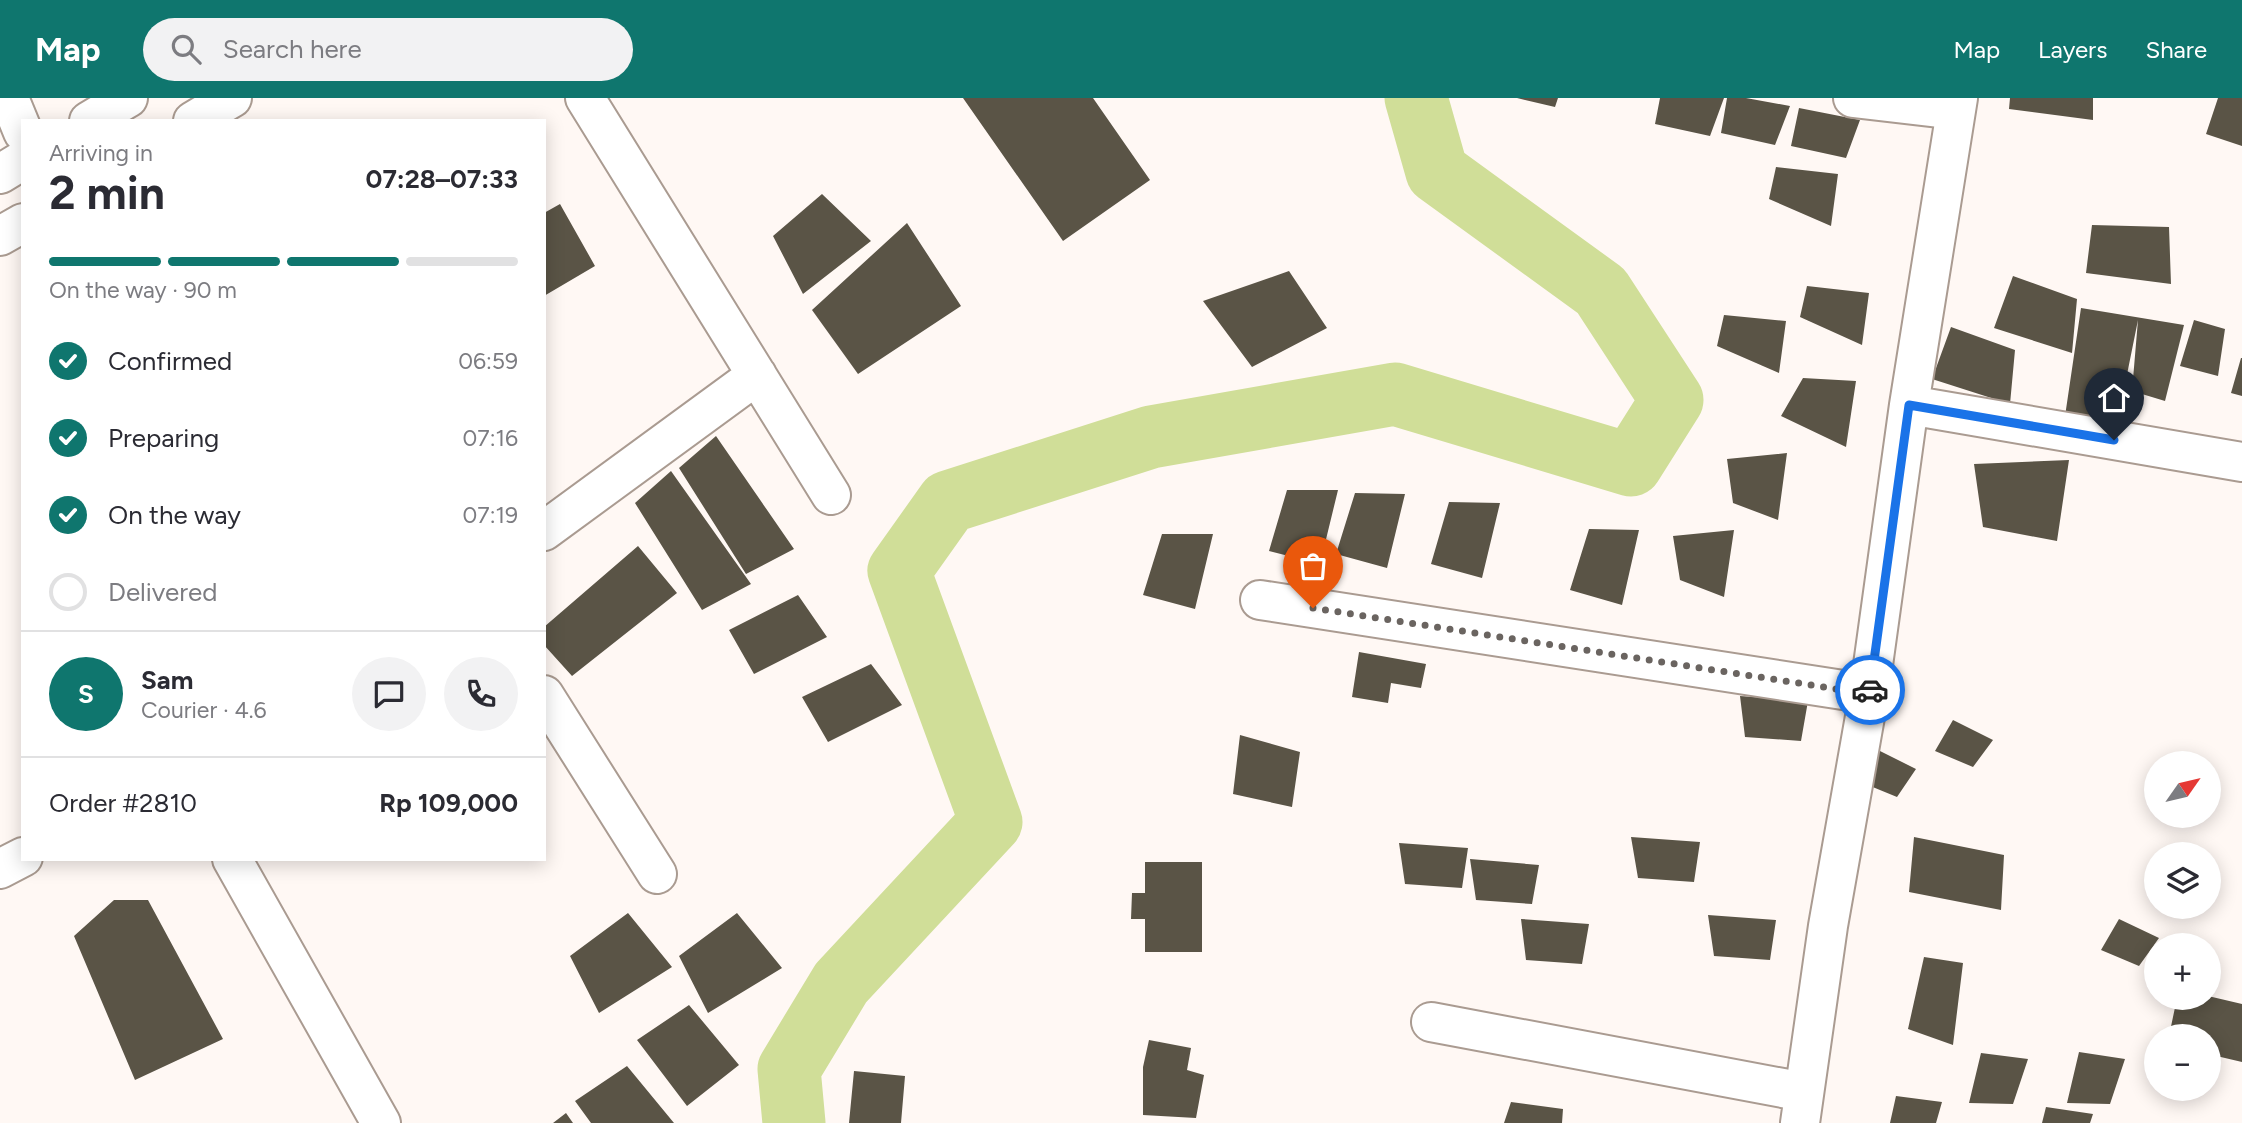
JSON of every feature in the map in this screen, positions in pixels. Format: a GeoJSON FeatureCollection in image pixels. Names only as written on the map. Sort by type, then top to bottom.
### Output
{"type":"FeatureCollection","features":[{"type":"Feature","properties":{"kind":"street"},"geometry":{"type":"LineString","coordinates":[[9,98],[21,127]]}},
{"type":"Feature","properties":{"kind":"street"},"geometry":{"type":"LineString","coordinates":[[92,119],[128,98]]}},
{"type":"Feature","properties":{"kind":"street"},"geometry":{"type":"LineString","coordinates":[[196,119],[232,98]]}},
{"type":"Feature","properties":{"kind":"street"},"geometry":{"type":"LineString","coordinates":[[585,98],[831,495]]}},
{"type":"Feature","properties":{"kind":"street"},"geometry":{"type":"LineString","coordinates":[[1431,1022],[1802,1107],[1828,926],[1869,694],[1909,405],[1957,104],[1853,98]]}},
{"type":"Feature","properties":{"kind":"street"},"geometry":{"type":"LineString","coordinates":[[0,174],[21,161]]}},
{"type":"Feature","properties":{"kind":"street"},"geometry":{"type":"LineString","coordinates":[[0,236],[21,223]]}},
{"type":"Feature","properties":{"kind":"street"},"geometry":{"type":"LineString","coordinates":[[546,530],[757,375]]}},
{"type":"Feature","properties":{"kind":"street"},"geometry":{"type":"LineString","coordinates":[[1909,405],[2242,462]]}},
{"type":"Feature","properties":{"kind":"street"},"geometry":{"type":"LineString","coordinates":[[1260,600],[1869,694]]}},
{"type":"Feature","properties":{"kind":"street"},"geometry":{"type":"LineString","coordinates":[[546,698],[657,874]]}},
{"type":"Feature","properties":{"kind":"street"},"geometry":{"type":"LineString","coordinates":[[0,869],[21,858]]}},
{"type":"Feature","properties":{"kind":"street"},"geometry":{"type":"LineString","coordinates":[[233,861],[381,1123]]}},
{"type":"Feature","properties":{"kind":"building"},"geometry":{"type":"Polygon","coordinates":[[[963,98],[1093,98],[1150,180],[1063,241],[963,98]]]}},
{"type":"Feature","properties":{"kind":"building"},"geometry":{"type":"Polygon","coordinates":[[[1517,98],[1558,98],[1555,107],[1517,98]]]}},
{"type":"Feature","properties":{"kind":"building"},"geometry":{"type":"Polygon","coordinates":[[[1660,98],[1724,98],[1710,136],[1655,124],[1660,98]]]}},
{"type":"Feature","properties":{"kind":"building"},"geometry":{"type":"Polygon","coordinates":[[[1727,98],[1746,98],[1790,106],[1775,145],[1721,133],[1727,98]]]}},
{"type":"Feature","properties":{"kind":"building"},"geometry":{"type":"Polygon","coordinates":[[[2010,98],[2093,98],[2093,120],[2009,109],[2010,98]]]}},
{"type":"Feature","properties":{"kind":"building"},"geometry":{"type":"Polygon","coordinates":[[[2218,98],[2242,98],[2242,146],[2206,134],[2218,98]]]}},
{"type":"Feature","properties":{"kind":"building"},"geometry":{"type":"Polygon","coordinates":[[[1799,108],[1860,120],[1846,158],[1791,146],[1799,108]]]}},
{"type":"Feature","properties":{"kind":"building"},"geometry":{"type":"Polygon","coordinates":[[[1776,167],[1838,174],[1831,226],[1769,199],[1776,167]]]}},
{"type":"Feature","properties":{"kind":"building"},"geometry":{"type":"Polygon","coordinates":[[[822,194],[871,241],[803,294],[773,236],[822,194]]]}},
{"type":"Feature","properties":{"kind":"building"},"geometry":{"type":"Polygon","coordinates":[[[560,204],[595,266],[546,295],[546,212],[560,204]]]}},
{"type":"Feature","properties":{"kind":"building"},"geometry":{"type":"Polygon","coordinates":[[[907,223],[961,306],[858,374],[812,310],[907,223]]]}},
{"type":"Feature","properties":{"kind":"building"},"geometry":{"type":"Polygon","coordinates":[[[2092,225],[2169,227],[2171,284],[2086,273],[2092,225]]]}},
{"type":"Feature","properties":{"kind":"building"},"geometry":{"type":"Polygon","coordinates":[[[1289,271],[1327,328],[1252,367],[1203,301],[1289,271]]]}},
{"type":"Feature","properties":{"kind":"building"},"geometry":{"type":"Polygon","coordinates":[[[2013,276],[2077,299],[2072,353],[1994,328],[2013,276]]]}},
{"type":"Feature","properties":{"kind":"building"},"geometry":{"type":"Polygon","coordinates":[[[1807,286],[1869,293],[1862,345],[1800,317],[1807,286]]]}},
{"type":"Feature","properties":{"kind":"building"},"geometry":{"type":"Polygon","coordinates":[[[2081,308],[2184,325],[2165,401],[2132,391],[2138,320],[2116,429],[2064,423],[2081,308]]]}},
{"type":"Feature","properties":{"kind":"building"},"geometry":{"type":"Polygon","coordinates":[[[1724,315],[1786,321],[1779,373],[1717,346],[1724,315]]]}},
{"type":"Feature","properties":{"kind":"building"},"geometry":{"type":"Polygon","coordinates":[[[2194,320],[2225,329],[2218,376],[2180,366],[2194,320]]]}},
{"type":"Feature","properties":{"kind":"building"},"geometry":{"type":"Polygon","coordinates":[[[1951,327],[2015,350],[2010,404],[1932,379],[1951,327]]]}},
{"type":"Feature","properties":{"kind":"building"},"geometry":{"type":"Polygon","coordinates":[[[2242,358],[2242,396],[2231,393],[2242,358]]]}},
{"type":"Feature","properties":{"kind":"building"},"geometry":{"type":"Polygon","coordinates":[[[1803,378],[1856,381],[1846,447],[1781,416],[1803,378]]]}},
{"type":"Feature","properties":{"kind":"building"},"geometry":{"type":"Polygon","coordinates":[[[716,436],[794,549],[746,574],[679,468],[716,436]]]}},
{"type":"Feature","properties":{"kind":"building"},"geometry":{"type":"Polygon","coordinates":[[[1787,453],[1778,520],[1733,503],[1727,459],[1787,453]]]}},
{"type":"Feature","properties":{"kind":"building"},"geometry":{"type":"Polygon","coordinates":[[[2069,460],[2057,541],[1983,527],[1974,464],[2069,460]]]}},
{"type":"Feature","properties":{"kind":"building"},"geometry":{"type":"Polygon","coordinates":[[[671,471],[751,584],[702,610],[635,503],[671,471]]]}},
{"type":"Feature","properties":{"kind":"building"},"geometry":{"type":"Polygon","coordinates":[[[1287,490],[1338,490],[1320,564],[1269,551],[1287,490]]]}},
{"type":"Feature","properties":{"kind":"building"},"geometry":{"type":"Polygon","coordinates":[[[1355,493],[1405,494],[1387,568],[1336,554],[1355,493]]]}},
{"type":"Feature","properties":{"kind":"building"},"geometry":{"type":"Polygon","coordinates":[[[1449,502],[1500,503],[1482,578],[1431,564],[1449,502]]]}},
{"type":"Feature","properties":{"kind":"building"},"geometry":{"type":"Polygon","coordinates":[[[1589,529],[1639,530],[1622,605],[1570,590],[1589,529]]]}},
{"type":"Feature","properties":{"kind":"building"},"geometry":{"type":"Polygon","coordinates":[[[1734,530],[1724,597],[1680,580],[1673,536],[1734,530]]]}},
{"type":"Feature","properties":{"kind":"building"},"geometry":{"type":"Polygon","coordinates":[[[1162,534],[1213,534],[1195,609],[1143,595],[1162,534]]]}},
{"type":"Feature","properties":{"kind":"building"},"geometry":{"type":"Polygon","coordinates":[[[638,546],[677,593],[572,676],[546,647],[546,625],[638,546]]]}},
{"type":"Feature","properties":{"kind":"building"},"geometry":{"type":"Polygon","coordinates":[[[798,595],[827,637],[754,674],[729,630],[798,595]]]}},
{"type":"Feature","properties":{"kind":"building"},"geometry":{"type":"Polygon","coordinates":[[[1359,652],[1426,664],[1421,688],[1391,683],[1388,703],[1352,697],[1359,652]]]}},
{"type":"Feature","properties":{"kind":"building"},"geometry":{"type":"Polygon","coordinates":[[[871,664],[902,705],[828,742],[802,697],[871,664]]]}},
{"type":"Feature","properties":{"kind":"building"},"geometry":{"type":"Polygon","coordinates":[[[1740,696],[1808,701],[1801,741],[1745,737],[1740,696]]]}},
{"type":"Feature","properties":{"kind":"building"},"geometry":{"type":"Polygon","coordinates":[[[1953,720],[1993,740],[1973,767],[1935,751],[1953,720]]]}},
{"type":"Feature","properties":{"kind":"building"},"geometry":{"type":"Polygon","coordinates":[[[1240,735],[1300,752],[1292,807],[1233,794],[1240,735]]]}},
{"type":"Feature","properties":{"kind":"building"},"geometry":{"type":"Polygon","coordinates":[[[1876,749],[1916,769],[1897,797],[1858,781],[1876,749]]]}},
{"type":"Feature","properties":{"kind":"building"},"geometry":{"type":"Polygon","coordinates":[[[1631,837],[1700,842],[1694,882],[1638,878],[1631,837]]]}},
{"type":"Feature","properties":{"kind":"building"},"geometry":{"type":"Polygon","coordinates":[[[1914,837],[2004,855],[2001,910],[1909,892],[1914,837]]]}},
{"type":"Feature","properties":{"kind":"building"},"geometry":{"type":"Polygon","coordinates":[[[1399,843],[1468,848],[1462,888],[1405,884],[1399,843]]]}},
{"type":"Feature","properties":{"kind":"building"},"geometry":{"type":"Polygon","coordinates":[[[1470,859],[1539,865],[1532,904],[1476,900],[1470,859]]]}},
{"type":"Feature","properties":{"kind":"building"},"geometry":{"type":"Polygon","coordinates":[[[1145,862],[1202,862],[1202,952],[1145,952],[1145,919],[1131,919],[1132,893],[1145,893],[1145,862]]]}},
{"type":"Feature","properties":{"kind":"building"},"geometry":{"type":"Polygon","coordinates":[[[114,900],[148,900],[223,1039],[135,1080],[74,936],[114,900]]]}},
{"type":"Feature","properties":{"kind":"building"},"geometry":{"type":"Polygon","coordinates":[[[628,913],[672,967],[599,1013],[570,956],[628,913]]]}},
{"type":"Feature","properties":{"kind":"building"},"geometry":{"type":"Polygon","coordinates":[[[737,913],[782,968],[708,1013],[679,956],[737,913]]]}},
{"type":"Feature","properties":{"kind":"building"},"geometry":{"type":"Polygon","coordinates":[[[1708,915],[1776,920],[1770,960],[1714,956],[1708,915]]]}},
{"type":"Feature","properties":{"kind":"building"},"geometry":{"type":"Polygon","coordinates":[[[1521,919],[1589,924],[1582,964],[1526,960],[1521,919]]]}},
{"type":"Feature","properties":{"kind":"building"},"geometry":{"type":"Polygon","coordinates":[[[2119,919],[2148,933],[2144,933],[2144,959],[2139,966],[2101,950],[2119,919]]]}},
{"type":"Feature","properties":{"kind":"building"},"geometry":{"type":"Polygon","coordinates":[[[1924,957],[1963,963],[1953,1045],[1908,1029],[1924,957]]]}},
{"type":"Feature","properties":{"kind":"building"},"geometry":{"type":"Polygon","coordinates":[[[2221,999],[2242,1004],[2242,1062],[2221,1057],[2221,1024],[2172,1024],[2174,1010],[2221,1010],[2221,999]]]}},
{"type":"Feature","properties":{"kind":"building"},"geometry":{"type":"Polygon","coordinates":[[[689,1005],[739,1065],[687,1106],[637,1040],[689,1005]]]}},
{"type":"Feature","properties":{"kind":"building"},"geometry":{"type":"Polygon","coordinates":[[[1149,1040],[1191,1048],[1187,1070],[1204,1075],[1196,1118],[1143,1115],[1143,1067],[1149,1040]]]}},
{"type":"Feature","properties":{"kind":"building"},"geometry":{"type":"Polygon","coordinates":[[[2079,1052],[2125,1059],[2110,1104],[2067,1103],[2079,1052]]]}},
{"type":"Feature","properties":{"kind":"building"},"geometry":{"type":"Polygon","coordinates":[[[1981,1053],[2028,1059],[2013,1104],[1969,1103],[1981,1053]]]}},
{"type":"Feature","properties":{"kind":"building"},"geometry":{"type":"Polygon","coordinates":[[[627,1066],[674,1123],[591,1123],[575,1101],[627,1066]]]}},
{"type":"Feature","properties":{"kind":"building"},"geometry":{"type":"Polygon","coordinates":[[[854,1071],[905,1076],[901,1123],[849,1123],[854,1071]]]}},
{"type":"Feature","properties":{"kind":"building"},"geometry":{"type":"Polygon","coordinates":[[[1896,1096],[1942,1102],[1936,1123],[1890,1123],[1896,1096]]]}},
{"type":"Feature","properties":{"kind":"building"},"geometry":{"type":"Polygon","coordinates":[[[1511,1102],[1563,1109],[1562,1123],[1504,1123],[1511,1102]]]}},
{"type":"Feature","properties":{"kind":"building"},"geometry":{"type":"Polygon","coordinates":[[[2046,1107],[2093,1114],[2090,1123],[2042,1123],[2046,1107]]]}},
{"type":"Feature","properties":{"kind":"building"},"geometry":{"type":"Polygon","coordinates":[[[566,1113],[573,1123],[553,1123],[566,1113]]]}},
{"type":"Feature","properties":{"kind":"waterway"},"geometry":{"type":"LineString","coordinates":[[794,1123],[789,1069],[841,983],[991,822],[899,571],[948,502],[1151,437],[1395,394],[1631,465],[1672,400],[1601,291],[1437,172],[1416,98]]}},
{"type":"Feature","properties":{"kind":"way so far"},"geometry":{"type":"LineString","coordinates":[[1313,608],[1869,694],[1870,690]]}},
{"type":"Feature","properties":{"kind":"route"},"geometry":{"type":"LineString","coordinates":[[1870,690],[1909,405],[2114,440]]}}]}
